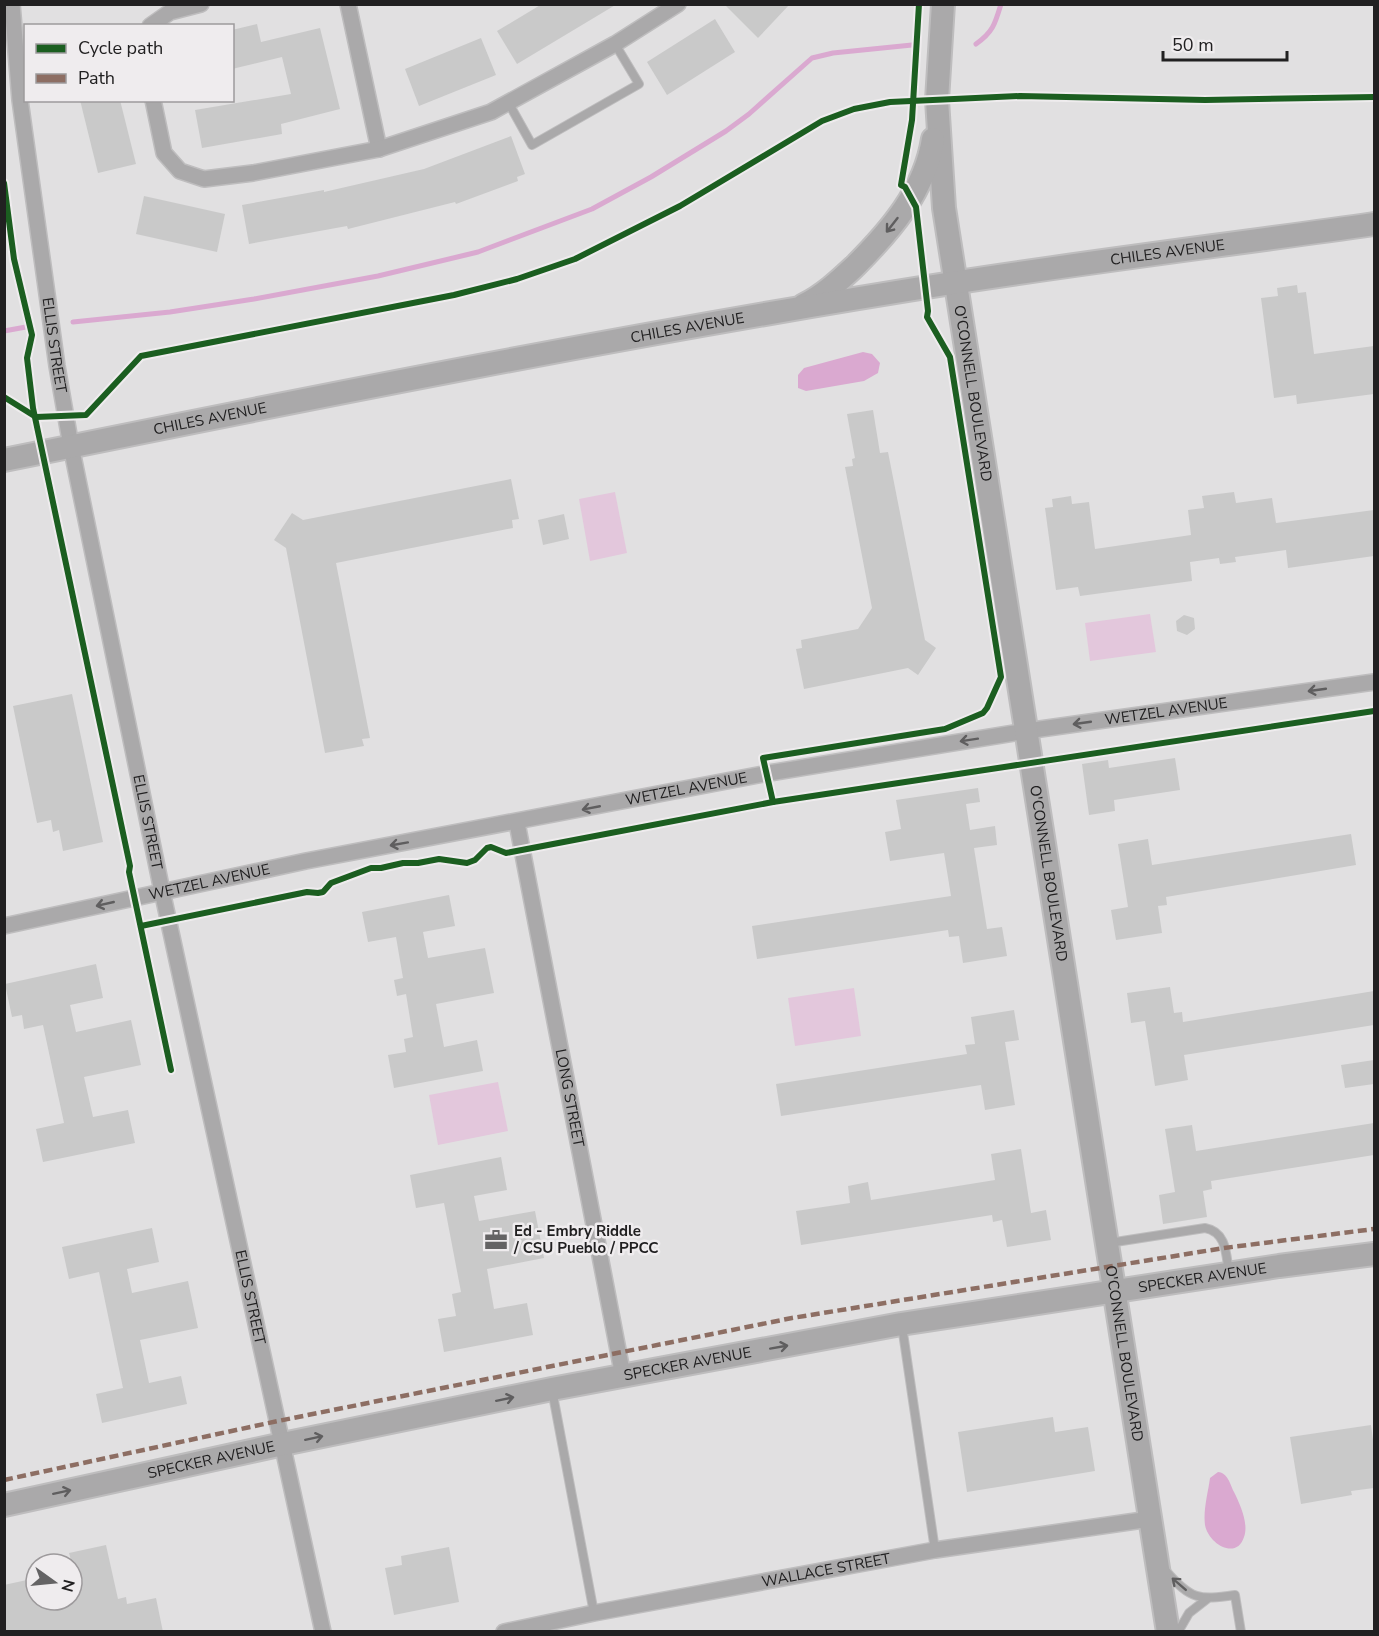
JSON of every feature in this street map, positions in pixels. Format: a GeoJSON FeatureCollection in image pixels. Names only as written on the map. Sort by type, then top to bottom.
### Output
{"type":"FeatureCollection","features":[{"type":"Feature","properties":{"kind":"street","name":"ELLIS STREET"},"geometry":{"type":"LineString","coordinates":[[12,4],[20,100],[57,366],[71,446],[162,891],[323,1632]]}},
{"type":"Feature","properties":{"kind":"street"},"geometry":{"type":"LineString","coordinates":[[153,24],[170,12],[201,4]]}},
{"type":"Feature","properties":{"kind":"street"},"geometry":{"type":"LineString","coordinates":[[348,4],[379,149]]}},
{"type":"Feature","properties":{"kind":"street"},"geometry":{"type":"LineString","coordinates":[[153,102],[164,153],[180,171],[204,179],[253,173],[379,149],[491,112],[615,44],[678,4]]}},
{"type":"Feature","properties":{"kind":"street","name":"O'CONNELL BOULEVARD"},"geometry":{"type":"LineString","coordinates":[[943,4],[937,114],[944,208],[1168,1632]]}},
{"type":"Feature","properties":{"kind":"street"},"geometry":{"type":"LineString","coordinates":[[791,310],[811,301],[848,272],[890,228],[906,207],[926,166],[933,144],[937,114]]}},
{"type":"Feature","properties":{"kind":"street","name":"CHILES AVENUE"},"geometry":{"type":"LineString","coordinates":[[4,460],[507,360],[791,310],[955,283],[1374,224]]}},
{"type":"Feature","properties":{"kind":"street","name":"WETZEL AVENUE"},"geometry":{"type":"LineString","coordinates":[[4,926],[306,861],[517,823],[769,773],[1026,730],[1374,682]]}},
{"type":"Feature","properties":{"kind":"street","name":"LONG STREET"},"geometry":{"type":"LineString","coordinates":[[517,823],[623,1376]]}},
{"type":"Feature","properties":{"kind":"street","name":"SPECKER AVENUE"},"geometry":{"type":"LineString","coordinates":[[4,1505],[283,1444],[552,1389],[902,1324],[1374,1254]]}},
{"type":"Feature","properties":{"kind":"street","name":"WALLACE STREET"},"geometry":{"type":"LineString","coordinates":[[504,1632],[542,1628],[594,1613],[935,1550],[1150,1519]]}},
{"type":"Feature","properties":{"kind":"lane"},"geometry":{"type":"LineString","coordinates":[[508,102],[532,145],[639,84],[615,44]]}},
{"type":"Feature","properties":{"kind":"lane"},"geometry":{"type":"LineString","coordinates":[[1107,1243],[1205,1228],[1212,1230],[1222,1238],[1229,1274]]}},
{"type":"Feature","properties":{"kind":"lane"},"geometry":{"type":"LineString","coordinates":[[902,1324],[935,1550]]}},
{"type":"Feature","properties":{"kind":"lane"},"geometry":{"type":"LineString","coordinates":[[552,1389],[594,1613]]}},
{"type":"Feature","properties":{"kind":"lane"},"geometry":{"type":"LineString","coordinates":[[1157,1561],[1187,1592],[1207,1599],[1235,1595],[1241,1632]]}},
{"type":"Feature","properties":{"kind":"lane"},"geometry":{"type":"LineString","coordinates":[[1178,1632],[1189,1613],[1207,1599]]}},
{"type":"Feature","properties":{"kind":"shaded area"},"geometry":{"type":"Polygon","coordinates":[[[863,352],[872,354],[880,363],[878,373],[864,381],[806,391],[798,388],[798,375],[804,368],[863,352]]]}},
{"type":"Feature","properties":{"kind":"shaded area"},"geometry":{"type":"Polygon","coordinates":[[[615,492],[627,553],[590,561],[579,499],[615,492]]]}},
{"type":"Feature","properties":{"kind":"shaded area"},"geometry":{"type":"Polygon","coordinates":[[[1150,614],[1156,652],[1090,661],[1085,623],[1150,614]]]}},
{"type":"Feature","properties":{"kind":"shaded area"},"geometry":{"type":"Polygon","coordinates":[[[854,988],[861,1036],[795,1046],[788,998],[854,988]]]}},
{"type":"Feature","properties":{"kind":"shaded area"},"geometry":{"type":"Polygon","coordinates":[[[498,1082],[508,1131],[438,1145],[429,1095],[498,1082]]]}},
{"type":"Feature","properties":{"kind":"shaded area"},"geometry":{"type":"Polygon","coordinates":[[[1218,1472],[1224,1474],[1228,1479],[1245,1520],[1244,1537],[1236,1548],[1230,1549],[1217,1544],[1205,1525],[1205,1507],[1210,1478],[1218,1472]]]}},
{"type":"Feature","properties":{"kind":"building"},"geometry":{"type":"Polygon","coordinates":[[[542,4],[617,4],[517,64],[497,31],[542,4]]]}},
{"type":"Feature","properties":{"kind":"building"},"geometry":{"type":"Polygon","coordinates":[[[724,4],[790,4],[758,38],[724,4]]]}},
{"type":"Feature","properties":{"kind":"building"},"geometry":{"type":"Polygon","coordinates":[[[715,19],[735,52],[667,95],[647,62],[715,19]]]}},
{"type":"Feature","properties":{"kind":"building"},"geometry":{"type":"Polygon","coordinates":[[[257,24],[261,42],[320,28],[340,109],[281,124],[282,134],[202,148],[195,110],[291,94],[282,57],[234,69],[234,30],[257,24]]]}},
{"type":"Feature","properties":{"kind":"building"},"geometry":{"type":"Polygon","coordinates":[[[481,38],[496,75],[419,106],[405,69],[481,38]]]}},
{"type":"Feature","properties":{"kind":"building"},"geometry":{"type":"Polygon","coordinates":[[[80,102],[120,102],[136,164],[98,173],[80,102]]]}},
{"type":"Feature","properties":{"kind":"building"},"geometry":{"type":"Polygon","coordinates":[[[511,136],[525,174],[517,177],[518,181],[456,204],[455,202],[348,229],[347,226],[249,244],[242,205],[324,190],[324,192],[424,169],[511,136]]]}},
{"type":"Feature","properties":{"kind":"building"},"geometry":{"type":"Polygon","coordinates":[[[144,196],[225,214],[217,252],[136,234],[144,196]]]}},
{"type":"Feature","properties":{"kind":"building"},"geometry":{"type":"Polygon","coordinates":[[[1297,285],[1298,293],[1306,292],[1314,354],[1374,346],[1374,394],[1297,404],[1296,395],[1274,398],[1261,298],[1278,296],[1277,288],[1297,285]]]}},
{"type":"Feature","properties":{"kind":"building"},"geometry":{"type":"Polygon","coordinates":[[[873,410],[880,453],[888,452],[925,640],[936,648],[918,675],[908,668],[804,689],[796,649],[802,648],[801,640],[858,629],[872,608],[845,467],[853,466],[852,459],[855,458],[847,414],[873,410]]]}},
{"type":"Feature","properties":{"kind":"building"},"geometry":{"type":"Polygon","coordinates":[[[511,479],[519,519],[512,520],[513,528],[336,563],[370,738],[362,739],[364,746],[325,753],[286,548],[274,540],[292,513],[303,520],[511,479]]]}},
{"type":"Feature","properties":{"kind":"building"},"geometry":{"type":"Polygon","coordinates":[[[1234,492],[1236,503],[1272,498],[1276,523],[1374,510],[1374,556],[1288,568],[1286,550],[1235,557],[1236,562],[1220,564],[1219,558],[1190,562],[1192,581],[1080,596],[1078,587],[1056,590],[1045,508],[1053,507],[1052,499],[1071,496],[1072,504],[1089,502],[1095,549],[1191,535],[1188,510],[1204,508],[1202,496],[1234,492]]]}},
{"type":"Feature","properties":{"kind":"building"},"geometry":{"type":"Polygon","coordinates":[[[564,514],[569,539],[543,545],[538,520],[564,514]]]}},
{"type":"Feature","properties":{"kind":"building"},"geometry":{"type":"Polygon","coordinates":[[[1184,615],[1194,618],[1195,629],[1187,635],[1177,631],[1176,621],[1184,615]]]}},
{"type":"Feature","properties":{"kind":"building"},"geometry":{"type":"Polygon","coordinates":[[[72,694],[103,842],[63,851],[59,830],[53,832],[51,820],[37,823],[13,706],[72,694]]]}},
{"type":"Feature","properties":{"kind":"building"},"geometry":{"type":"Polygon","coordinates":[[[1175,758],[1180,790],[1114,800],[1115,811],[1089,815],[1082,764],[1108,760],[1109,768],[1175,758]]]}},
{"type":"Feature","properties":{"kind":"building"},"geometry":{"type":"Polygon","coordinates":[[[978,788],[980,802],[966,804],[970,830],[995,826],[997,845],[974,848],[987,929],[1002,927],[1007,956],[963,963],[959,936],[949,937],[948,930],[757,959],[752,926],[951,896],[944,853],[890,861],[885,832],[901,829],[896,800],[978,788]]]}},
{"type":"Feature","properties":{"kind":"building"},"geometry":{"type":"Polygon","coordinates":[[[1351,834],[1356,865],[1166,897],[1167,905],[1158,906],[1162,933],[1116,940],[1111,910],[1128,907],[1118,844],[1148,839],[1152,865],[1351,834]]]}},
{"type":"Feature","properties":{"kind":"building"},"geometry":{"type":"Polygon","coordinates":[[[449,895],[455,926],[423,932],[428,958],[485,948],[494,993],[436,1004],[444,1047],[477,1040],[483,1071],[394,1088],[388,1055],[406,1052],[404,1039],[413,1037],[406,994],[397,996],[394,980],[403,978],[396,937],[368,942],[362,912],[449,895]]]}},
{"type":"Feature","properties":{"kind":"building"},"geometry":{"type":"Polygon","coordinates":[[[96,964],[103,998],[70,1005],[76,1032],[131,1020],[141,1065],[84,1077],[93,1117],[128,1110],[135,1143],[43,1162],[36,1129],[64,1123],[43,1025],[24,1029],[22,1015],[12,1017],[5,984],[96,964]]]}},
{"type":"Feature","properties":{"kind":"building"},"geometry":{"type":"Polygon","coordinates":[[[1170,987],[1174,1013],[1182,1012],[1183,1022],[1374,991],[1374,1025],[1184,1055],[1188,1080],[1155,1086],[1145,1021],[1131,1023],[1127,993],[1170,987]]]}},
{"type":"Feature","properties":{"kind":"building"},"geometry":{"type":"Polygon","coordinates":[[[1014,1010],[1019,1040],[1005,1042],[1015,1105],[985,1110],[981,1085],[781,1116],[776,1084],[967,1054],[965,1045],[975,1044],[971,1017],[1014,1010]]]}},
{"type":"Feature","properties":{"kind":"building"},"geometry":{"type":"Polygon","coordinates":[[[1374,1060],[1374,1084],[1345,1088],[1341,1065],[1374,1060]]]}},
{"type":"Feature","properties":{"kind":"building"},"geometry":{"type":"Polygon","coordinates":[[[1374,1123],[1374,1155],[1211,1181],[1212,1189],[1203,1191],[1207,1217],[1163,1224],[1159,1195],[1175,1192],[1165,1129],[1192,1125],[1196,1151],[1374,1123]]]}},
{"type":"Feature","properties":{"kind":"building"},"geometry":{"type":"Polygon","coordinates":[[[1021,1149],[1031,1213],[1046,1210],[1051,1240],[1007,1247],[1002,1220],[993,1222],[992,1215],[801,1245],[796,1211],[850,1203],[848,1186],[868,1182],[871,1200],[995,1180],[991,1154],[1021,1149]]]}},
{"type":"Feature","properties":{"kind":"building","name":"Ed - Embry Riddle / CSU Pueblo / PPCC"},"geometry":{"type":"Polygon","coordinates":[[[501,1157],[507,1190],[474,1196],[479,1221],[535,1211],[544,1258],[487,1269],[494,1309],[527,1303],[533,1335],[444,1352],[438,1319],[456,1316],[452,1294],[461,1292],[444,1203],[416,1208],[410,1175],[501,1157]]]}},
{"type":"Feature","properties":{"kind":"building"},"geometry":{"type":"Polygon","coordinates":[[[152,1228],[159,1262],[127,1269],[132,1293],[188,1281],[198,1328],[140,1340],[149,1383],[181,1376],[187,1404],[102,1423],[96,1394],[123,1388],[99,1272],[69,1279],[62,1247],[152,1228]]]}},
{"type":"Feature","properties":{"kind":"building"},"geometry":{"type":"Polygon","coordinates":[[[1053,1417],[1055,1432],[1088,1427],[1095,1471],[967,1492],[958,1432],[1053,1417]]]}},
{"type":"Feature","properties":{"kind":"building"},"geometry":{"type":"Polygon","coordinates":[[[1371,1425],[1374,1447],[1374,1488],[1351,1491],[1352,1495],[1301,1504],[1290,1437],[1371,1425]]]}},
{"type":"Feature","properties":{"kind":"building"},"geometry":{"type":"Polygon","coordinates":[[[106,1545],[118,1599],[126,1597],[127,1604],[156,1598],[163,1632],[4,1632],[4,1585],[24,1581],[24,1612],[84,1612],[84,1552],[74,1552],[106,1545]]]}},
{"type":"Feature","properties":{"kind":"building"},"geometry":{"type":"Polygon","coordinates":[[[449,1547],[459,1602],[394,1615],[385,1568],[402,1565],[401,1556],[449,1547]]]}},
{"type":"Feature","properties":{"kind":"waterway"},"geometry":{"type":"LineString","coordinates":[[976,44],[993,27],[1001,4]]}},
{"type":"Feature","properties":{"kind":"waterway"},"geometry":{"type":"LineString","coordinates":[[73,322],[170,312],[254,299],[378,276],[478,252],[592,209],[651,177],[726,131],[749,114],[812,58],[833,53],[912,45]]}},
{"type":"Feature","properties":{"kind":"waterway"},"geometry":{"type":"LineString","coordinates":[[4,331],[26,327]]}},
{"type":"Feature","properties":{"kind":"marked path"},"geometry":{"type":"LineString","coordinates":[[4,1480],[278,1421],[792,1318],[1224,1248],[1374,1229]]}},
{"type":"Feature","properties":{"kind":"cycle path"},"geometry":{"type":"LineString","coordinates":[[773,802],[763,758],[945,729],[983,713],[1001,677],[950,357],[927,317],[916,207],[905,187],[901,185],[912,120],[919,4]]}},
{"type":"Feature","properties":{"kind":"cycle path"},"geometry":{"type":"LineString","coordinates":[[4,397],[36,417],[86,415],[141,356],[454,295],[517,279],[575,259],[680,206],[822,121],[854,109],[890,102],[1020,96],[1205,100],[1374,97]]}},
{"type":"Feature","properties":{"kind":"cycle path"},"geometry":{"type":"LineString","coordinates":[[4,183],[14,259],[32,335],[27,358],[33,408],[171,1070]]}},
{"type":"Feature","properties":{"kind":"cycle path"},"geometry":{"type":"LineString","coordinates":[[141,926],[307,892],[323,892],[331,883],[371,868],[439,859],[467,863],[475,860],[491,847],[506,853],[773,802],[1374,711]]}},
{"type":"Feature","properties":{"kind":"place","name":"Ed - Embry Riddle / CSU Pueblo / PPCC"},"geometry":{"type":"Point","coordinates":[496,1240]}}]}
